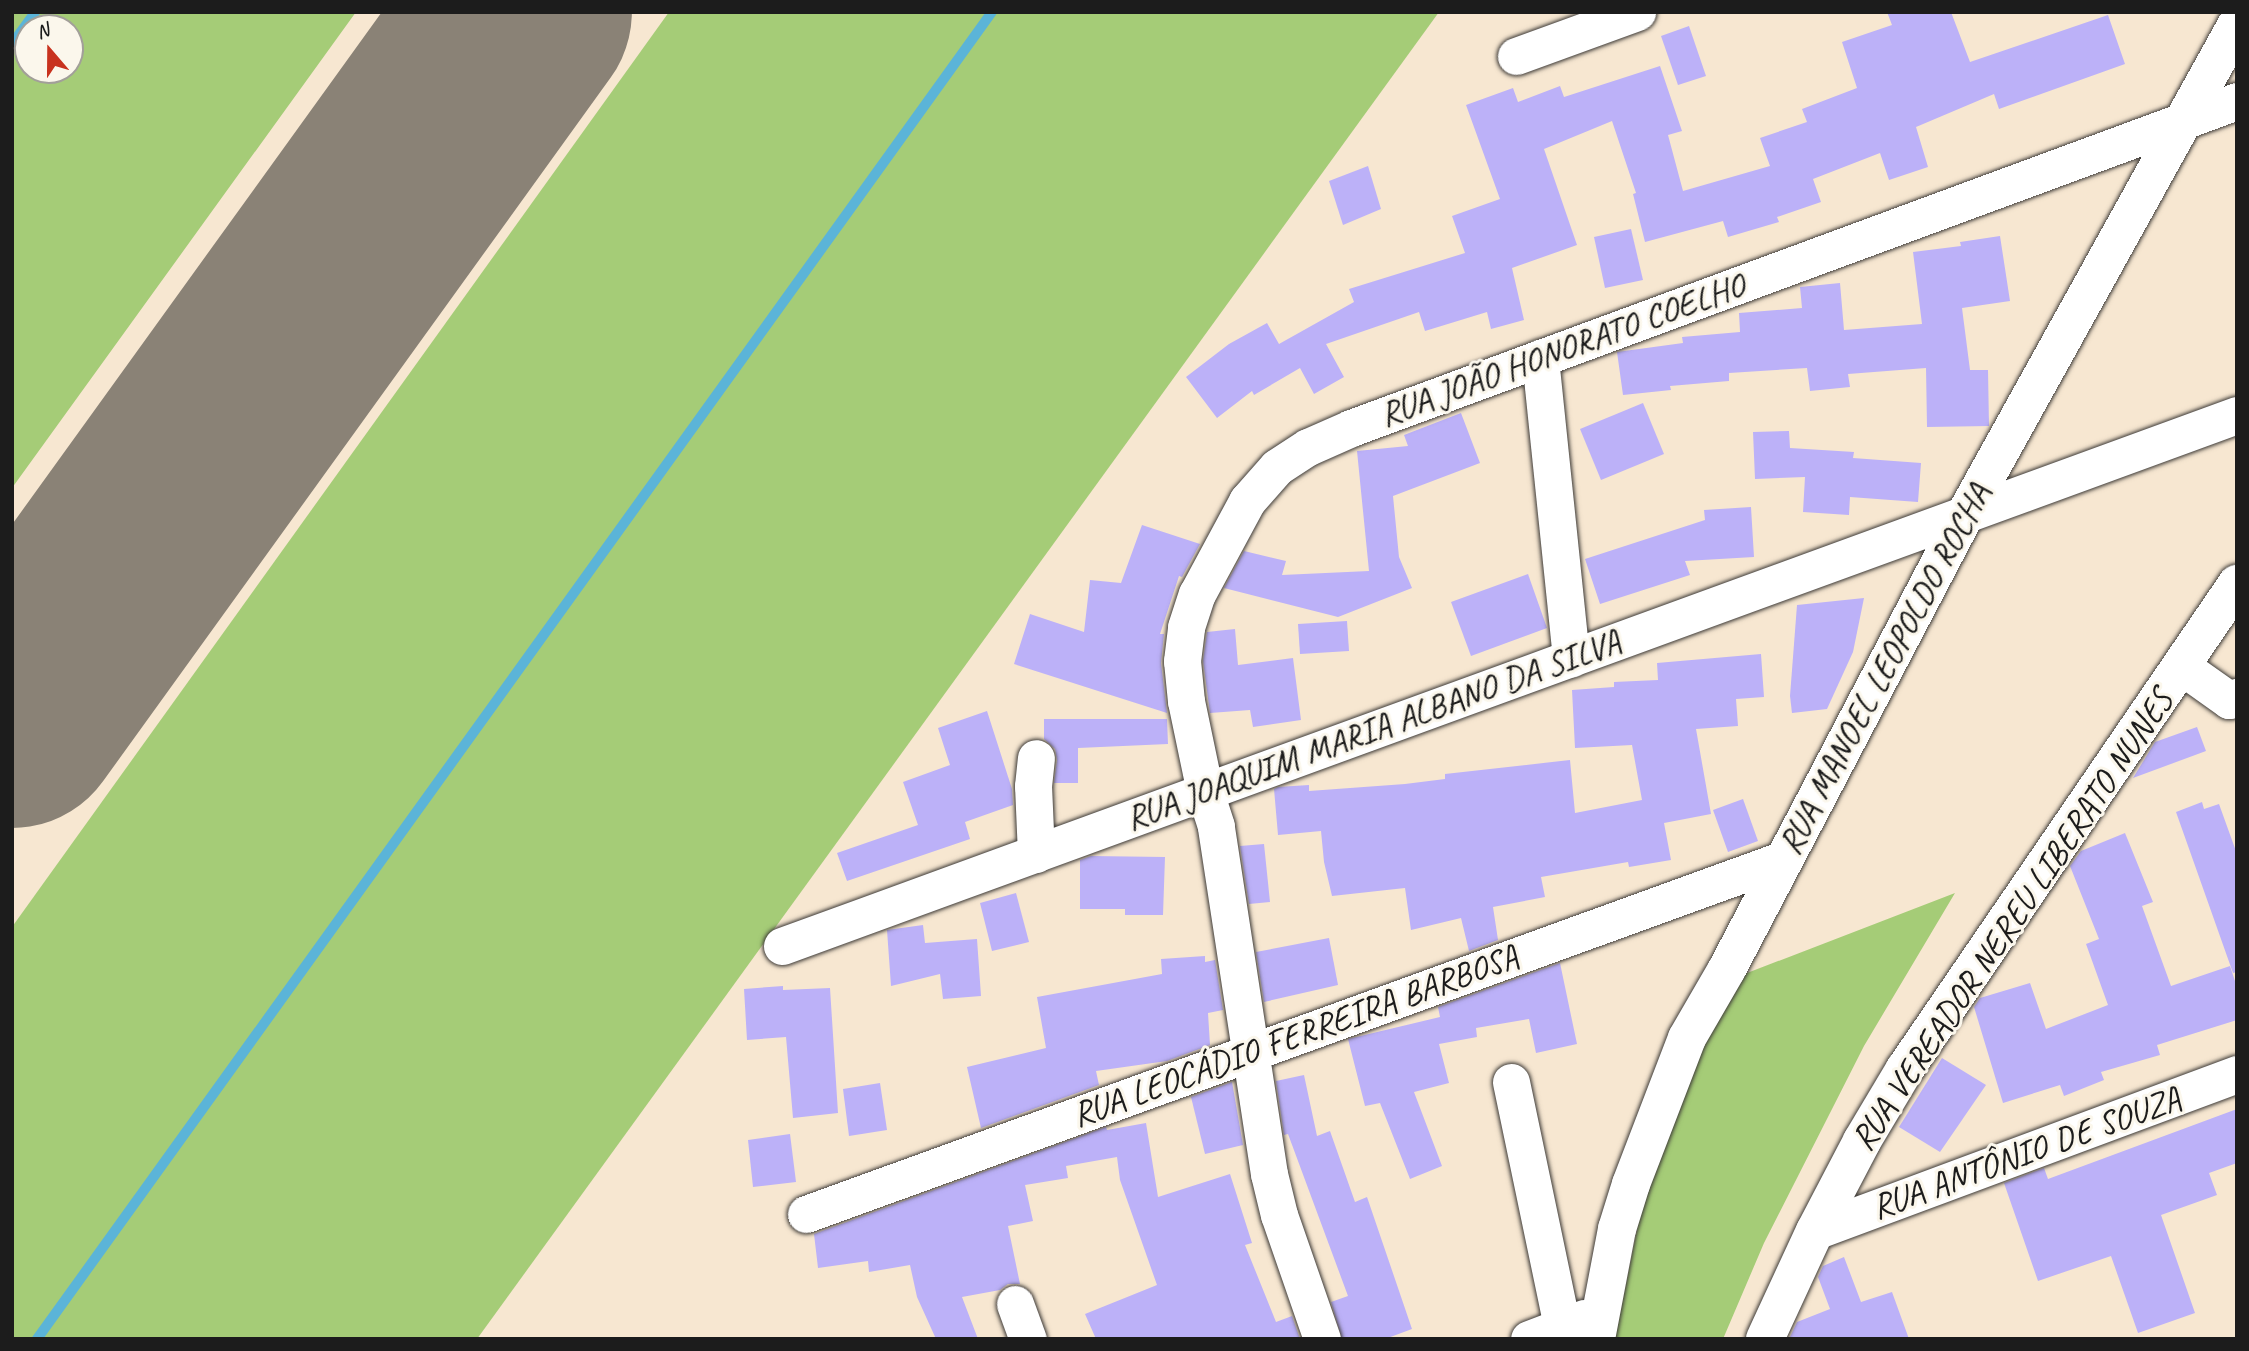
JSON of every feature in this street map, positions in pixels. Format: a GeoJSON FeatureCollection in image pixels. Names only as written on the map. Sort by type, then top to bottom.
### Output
{"type":"FeatureCollection","features":[{"type":"Feature","properties":{"kind":"main road","name":"RUA MANOEL LEOPOLDO ROCHA"},"geometry":{"type":"LineString","coordinates":[[1571,1329],[1687,1038],[1965,515],[2237,24]]}},
{"type":"Feature","properties":{"kind":"main road","name":"RUA VEREADOR NEREU LIBERATO NUNES"},"geometry":{"type":"LineString","coordinates":[[1765,1339],[1815,1231],[1862,1141],[1913,1058],[2237,584]]}},
{"type":"Feature","properties":{"kind":"street"},"geometry":{"type":"LineString","coordinates":[[1516,56],[1637,12]]}},
{"type":"Feature","properties":{"kind":"street","name":"RUA JOÃO HONORATO COELHO"},"geometry":{"type":"LineString","coordinates":[[1322,1339],[1279,1215],[1269,1174],[1216,826],[1205,792],[1186,701],[1182,661],[1186,627],[1197,594],[1247,501],[1277,467],[1308,447],[1351,428],[2237,101]]}},
{"type":"Feature","properties":{"kind":"street"},"geometry":{"type":"LineString","coordinates":[[1540,358],[1571,658]]}},
{"type":"Feature","properties":{"kind":"street","name":"RUA JOAQUIM MARIA ALBANO DA SILVA"},"geometry":{"type":"LineString","coordinates":[[782,946],[2237,415]]}},
{"type":"Feature","properties":{"kind":"street"},"geometry":{"type":"LineString","coordinates":[[2181,666],[2234,706]]}},
{"type":"Feature","properties":{"kind":"street"},"geometry":{"type":"LineString","coordinates":[[1036,758],[1033,786],[1036,854]]}},
{"type":"Feature","properties":{"kind":"street","name":"RUA LEOCÁDIO FERREIRA BARBOSA"},"geometry":{"type":"LineString","coordinates":[[806,1214],[1784,859]]}},
{"type":"Feature","properties":{"kind":"street","name":"RUA ANTÔNIO DE SOUZA"},"geometry":{"type":"LineString","coordinates":[[1815,1231],[2237,1074]]}},
{"type":"Feature","properties":{"kind":"street"},"geometry":{"type":"LineString","coordinates":[[1511,1082],[1571,1329]]}},
{"type":"Feature","properties":{"kind":"street"},"geometry":{"type":"LineString","coordinates":[[1015,1304],[1028,1339]]}},
{"type":"Feature","properties":{"kind":"green space"},"geometry":{"type":"Polygon","coordinates":[[[12,12],[356,12],[12,488],[12,12]]]}},
{"type":"Feature","properties":{"kind":"green space"},"geometry":{"type":"Polygon","coordinates":[[[669,12],[1439,12],[477,1339],[12,1339],[12,927],[669,12]]]}},
{"type":"Feature","properties":{"kind":"green space"},"geometry":{"type":"Polygon","coordinates":[[[1955,893],[1864,1046],[1764,1243],[1723,1339],[1615,1339],[1639,1220],[1672,1113],[1729,980],[1955,893]]]}},
{"type":"Feature","properties":{"kind":"building"},"geometry":{"type":"Polygon","coordinates":[[[1887,12],[1951,12],[1970,62],[2108,15],[2125,64],[1999,109],[1994,94],[1916,127],[1928,167],[1889,180],[1880,153],[1813,179],[1821,202],[1777,217],[1779,222],[1728,237],[1723,221],[1645,242],[1633,194],[1636,193],[1612,121],[1544,149],[1577,245],[1512,268],[1524,320],[1491,329],[1487,312],[1425,331],[1419,312],[1326,344],[1344,377],[1314,394],[1300,368],[1254,395],[1252,391],[1217,418],[1186,377],[1229,344],[1267,323],[1279,344],[1354,302],[1349,289],[1465,253],[1452,216],[1500,199],[1466,105],[1513,88],[1518,102],[1560,86],[1564,97],[1660,66],[1682,131],[1668,135],[1683,191],[1770,166],[1760,138],[1807,122],[1802,109],[1857,88],[1842,42],[1892,25],[1887,12]]]}},
{"type":"Feature","properties":{"kind":"building"},"geometry":{"type":"Polygon","coordinates":[[[1689,26],[1706,76],[1678,85],[1661,36],[1689,26]]]}},
{"type":"Feature","properties":{"kind":"building"},"geometry":{"type":"Polygon","coordinates":[[[1368,166],[1381,209],[1343,225],[1329,181],[1368,166]]]}},
{"type":"Feature","properties":{"kind":"building"},"geometry":{"type":"Polygon","coordinates":[[[1631,229],[1643,280],[1605,288],[1594,237],[1631,229]]]}},
{"type":"Feature","properties":{"kind":"building"},"geometry":{"type":"Polygon","coordinates":[[[2000,236],[2010,301],[1962,308],[1970,370],[1988,370],[1989,426],[1927,427],[1926,368],[1848,374],[1850,387],[1810,391],[1807,368],[1729,373],[1729,381],[1670,386],[1671,390],[1623,395],[1617,352],[1683,343],[1682,337],[1740,332],[1739,313],[1802,308],[1800,287],[1840,283],[1844,330],[1922,324],[1913,252],[1961,246],[1960,242],[2000,236]]]}},
{"type":"Feature","properties":{"kind":"building"},"geometry":{"type":"Polygon","coordinates":[[[1643,403],[1664,454],[1601,480],[1580,429],[1643,403]]]}},
{"type":"Feature","properties":{"kind":"building"},"geometry":{"type":"Polygon","coordinates":[[[1461,413],[1480,463],[1393,496],[1399,557],[1412,588],[1338,617],[1224,588],[1244,551],[1286,561],[1282,575],[1369,571],[1357,451],[1408,446],[1404,435],[1461,413]]]}},
{"type":"Feature","properties":{"kind":"building"},"geometry":{"type":"Polygon","coordinates":[[[1789,431],[1790,448],[1854,452],[1853,458],[1921,463],[1918,502],[1850,497],[1849,515],[1803,512],[1805,477],[1755,479],[1753,432],[1789,431]]]}},
{"type":"Feature","properties":{"kind":"building"},"geometry":{"type":"Polygon","coordinates":[[[1751,507],[1754,557],[1685,561],[1690,575],[1600,604],[1585,559],[1705,520],[1704,510],[1751,507]]]}},
{"type":"Feature","properties":{"kind":"building"},"geometry":{"type":"Polygon","coordinates":[[[1142,525],[1200,544],[1182,577],[1179,576],[1160,634],[1164,634],[1161,663],[1167,713],[1014,664],[1030,614],[1084,632],[1090,580],[1121,583],[1142,525]]]}},
{"type":"Feature","properties":{"kind":"building"},"geometry":{"type":"Polygon","coordinates":[[[1528,574],[1547,628],[1471,656],[1451,602],[1528,574]]]}},
{"type":"Feature","properties":{"kind":"building"},"geometry":{"type":"Polygon","coordinates":[[[1864,598],[1853,652],[1827,709],[1792,713],[1790,696],[1797,605],[1864,598]]]}},
{"type":"Feature","properties":{"kind":"building"},"geometry":{"type":"Polygon","coordinates":[[[1347,621],[1349,651],[1300,654],[1298,624],[1347,621]]]}},
{"type":"Feature","properties":{"kind":"building"},"geometry":{"type":"Polygon","coordinates":[[[1235,629],[1238,665],[1293,658],[1301,720],[1253,727],[1250,710],[1210,713],[1203,661],[1207,632],[1235,629]]]}},
{"type":"Feature","properties":{"kind":"building"},"geometry":{"type":"Polygon","coordinates":[[[1761,654],[1764,697],[1736,699],[1738,726],[1696,729],[1711,814],[1664,823],[1671,860],[1629,867],[1628,862],[1541,877],[1545,897],[1493,907],[1498,940],[1469,951],[1461,918],[1411,930],[1405,888],[1332,896],[1324,862],[1321,831],[1278,835],[1274,789],[1278,787],[1309,785],[1309,791],[1405,784],[1445,779],[1445,774],[1570,760],[1575,813],[1642,800],[1632,745],[1575,748],[1572,690],[1614,687],[1614,682],[1658,680],[1657,663],[1761,654]]]}},
{"type":"Feature","properties":{"kind":"building"},"geometry":{"type":"Polygon","coordinates":[[[987,711],[1012,789],[1013,805],[965,822],[970,839],[847,881],[837,853],[918,825],[903,782],[950,765],[938,728],[987,711]]]}},
{"type":"Feature","properties":{"kind":"building"},"geometry":{"type":"Polygon","coordinates":[[[1044,719],[1167,719],[1168,744],[1078,748],[1078,783],[1054,783],[1057,760],[1055,749],[1044,739],[1044,719]]]}},
{"type":"Feature","properties":{"kind":"building"},"geometry":{"type":"Polygon","coordinates":[[[2197,727],[2206,751],[2133,778],[2155,742],[2197,727]]]}},
{"type":"Feature","properties":{"kind":"building"},"geometry":{"type":"Polygon","coordinates":[[[1743,799],[1758,841],[1728,852],[1713,810],[1743,799]]]}},
{"type":"Feature","properties":{"kind":"building"},"geometry":{"type":"Polygon","coordinates":[[[2202,802],[2204,809],[2219,804],[2237,854],[2237,972],[2233,973],[2176,812],[2202,802]]]}},
{"type":"Feature","properties":{"kind":"building"},"geometry":{"type":"Polygon","coordinates":[[[2125,833],[2153,902],[2142,906],[2171,986],[2230,966],[2237,987],[2237,1020],[2157,1045],[2160,1055],[2101,1072],[2104,1080],[2064,1096],[2060,1085],[2003,1103],[1974,1007],[1980,998],[2030,983],[2046,1029],[2108,1005],[2086,944],[2099,939],[2070,866],[2081,851],[2125,833]]]}},
{"type":"Feature","properties":{"kind":"building"},"geometry":{"type":"Polygon","coordinates":[[[1264,844],[1270,902],[1249,904],[1240,846],[1264,844]]]}},
{"type":"Feature","properties":{"kind":"building"},"geometry":{"type":"Polygon","coordinates":[[[1091,856],[1165,857],[1163,915],[1125,915],[1125,909],[1080,909],[1080,860],[1091,856]]]}},
{"type":"Feature","properties":{"kind":"building"},"geometry":{"type":"Polygon","coordinates":[[[1016,893],[1029,942],[992,951],[980,903],[1016,893]]]}},
{"type":"Feature","properties":{"kind":"building"},"geometry":{"type":"Polygon","coordinates":[[[923,925],[925,943],[977,939],[981,996],[943,999],[940,974],[891,986],[887,930],[923,925]]]}},
{"type":"Feature","properties":{"kind":"building"},"geometry":{"type":"Polygon","coordinates":[[[1329,938],[1338,985],[1264,1002],[1256,952],[1329,938]]]}},
{"type":"Feature","properties":{"kind":"building"},"geometry":{"type":"Polygon","coordinates":[[[1205,956],[1205,962],[1215,960],[1223,1010],[1208,1013],[1210,1045],[1167,1061],[1096,1071],[1099,1085],[981,1128],[967,1067],[1046,1048],[1037,997],[1162,974],[1161,959],[1205,956]]]}},
{"type":"Feature","properties":{"kind":"building"},"geometry":{"type":"Polygon","coordinates":[[[1560,963],[1577,1044],[1536,1053],[1529,1019],[1476,1028],[1477,1037],[1439,1044],[1449,1083],[1414,1092],[1442,1166],[1410,1179],[1380,1103],[1365,1106],[1348,1039],[1440,1017],[1438,1007],[1560,963]]]}},
{"type":"Feature","properties":{"kind":"building"},"geometry":{"type":"Polygon","coordinates":[[[783,986],[783,990],[830,988],[838,1113],[793,1118],[786,1037],[747,1040],[744,989],[783,986]]]}},
{"type":"Feature","properties":{"kind":"building"},"geometry":{"type":"Polygon","coordinates":[[[1942,1058],[1986,1085],[1940,1152],[1899,1127],[1942,1058]]]}},
{"type":"Feature","properties":{"kind":"building"},"geometry":{"type":"Polygon","coordinates":[[[1304,1075],[1317,1136],[1330,1131],[1355,1202],[1367,1197],[1412,1329],[1385,1339],[1342,1339],[1331,1302],[1348,1296],[1288,1134],[1284,1135],[1276,1081],[1304,1075]]]}},
{"type":"Feature","properties":{"kind":"building"},"geometry":{"type":"Polygon","coordinates":[[[1232,1082],[1243,1145],[1205,1154],[1191,1097],[1232,1082]]]}},
{"type":"Feature","properties":{"kind":"building"},"geometry":{"type":"Polygon","coordinates":[[[880,1083],[887,1130],[849,1136],[843,1089],[880,1083]]]}},
{"type":"Feature","properties":{"kind":"building"},"geometry":{"type":"Polygon","coordinates":[[[2237,1109],[2237,1163],[2209,1173],[2217,1195],[2161,1215],[2195,1313],[2138,1333],[2111,1256],[2038,1281],[2004,1183],[2044,1168],[2048,1179],[2237,1109]]]}},
{"type":"Feature","properties":{"kind":"building"},"geometry":{"type":"Polygon","coordinates":[[[1146,1123],[1158,1197],[1230,1174],[1252,1243],[1245,1245],[1276,1322],[1292,1316],[1300,1339],[1096,1339],[1085,1314],[1157,1285],[1120,1180],[1117,1157],[1066,1166],[1068,1178],[1025,1185],[1033,1221],[1008,1226],[1020,1284],[1008,1284],[1000,1290],[962,1297],[978,1339],[936,1339],[917,1297],[910,1265],[869,1272],[868,1261],[818,1268],[814,1234],[1106,1127],[1107,1130],[1146,1123]]]}},
{"type":"Feature","properties":{"kind":"building"},"geometry":{"type":"Polygon","coordinates":[[[790,1134],[796,1182],[753,1187],[748,1140],[790,1134]]]}},
{"type":"Feature","properties":{"kind":"building"},"geometry":{"type":"Polygon","coordinates":[[[1844,1257],[1861,1302],[1892,1292],[1909,1339],[1789,1339],[1797,1322],[1830,1309],[1818,1277],[1823,1266],[1844,1257]]]}},
{"type":"Feature","properties":{"kind":"waterway"},"geometry":{"type":"LineString","coordinates":[[12,44],[35,12]]}},
{"type":"Feature","properties":{"kind":"waterway"},"geometry":{"type":"LineString","coordinates":[[37,1339],[992,12]]}},
{"type":"Feature","properties":{"kind":"runway"},"geometry":{"type":"LineString","coordinates":[[12,716],[520,12]]}}]}
